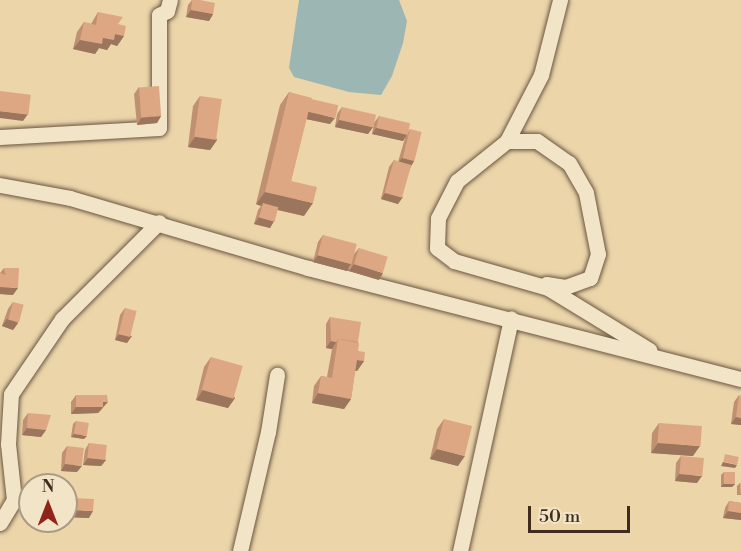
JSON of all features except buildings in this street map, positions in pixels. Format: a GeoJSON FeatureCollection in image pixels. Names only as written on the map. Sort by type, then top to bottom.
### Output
{"type":"FeatureCollection","features":[{"type":"Feature","properties":{"kind":"street"},"geometry":{"type":"LineString","coordinates":[[0,137],[159,128],[159,15],[167,11],[170,0]]}},
{"type":"Feature","properties":{"kind":"street"},"geometry":{"type":"LineString","coordinates":[[560,0],[541,75],[507,141],[457,181],[438,218],[437,249],[454,261],[500,277],[548,288],[656,356]]}},
{"type":"Feature","properties":{"kind":"street"},"geometry":{"type":"LineString","coordinates":[[500,277],[565,287],[590,278],[598,254],[586,193],[569,163],[537,141],[507,141]]}},
{"type":"Feature","properties":{"kind":"street"},"geometry":{"type":"LineString","coordinates":[[0,185],[159,222],[309,268],[741,379]]}},
{"type":"Feature","properties":{"kind":"street"},"geometry":{"type":"LineString","coordinates":[[0,523],[14,500],[8,444],[11,394],[62,319],[159,222]]}},
{"type":"Feature","properties":{"kind":"street"},"geometry":{"type":"LineString","coordinates":[[460,551],[511,319]]}},
{"type":"Feature","properties":{"kind":"street"},"geometry":{"type":"LineString","coordinates":[[240,551],[268,432],[277,375]]}},
{"type":"Feature","properties":{"kind":"water"},"geometry":{"type":"Polygon","coordinates":[[[299,0],[399,0],[407,21],[403,43],[392,76],[381,95],[349,92],[294,77],[289,68],[299,0]]]}}]}
